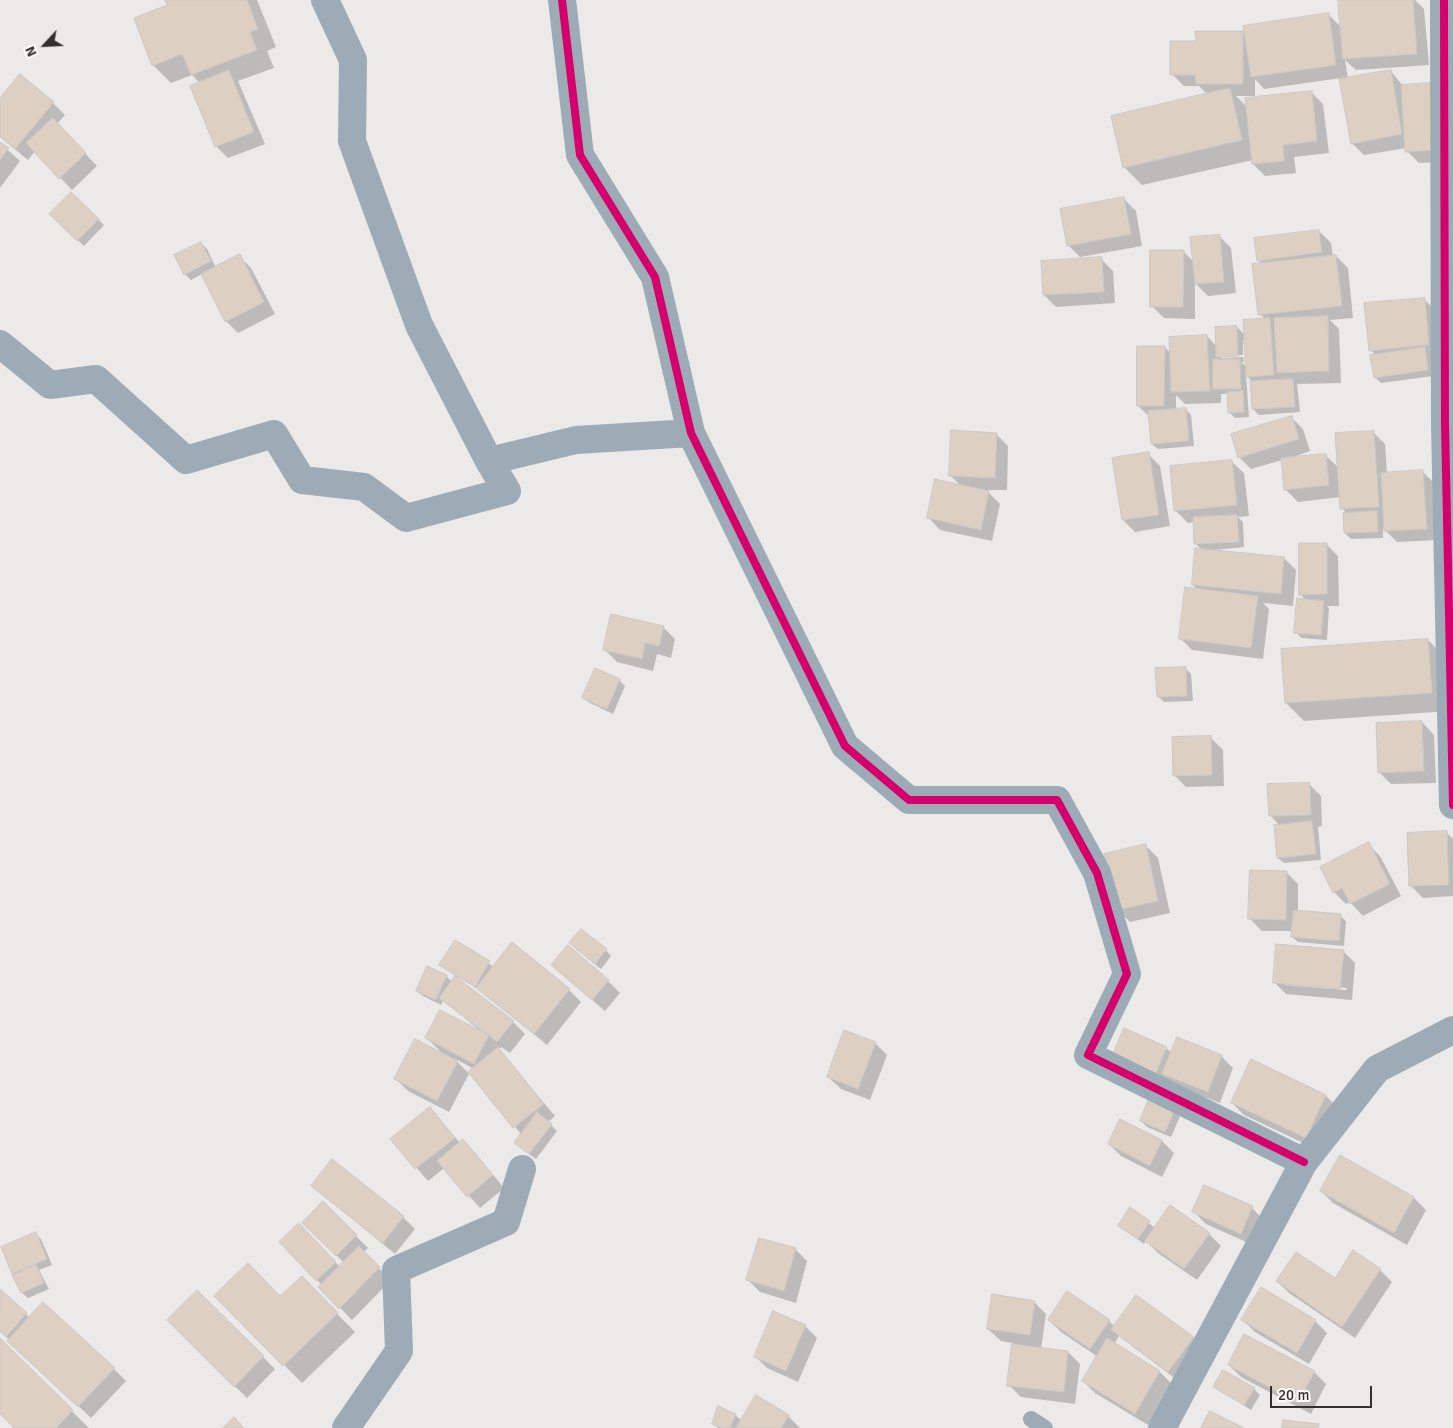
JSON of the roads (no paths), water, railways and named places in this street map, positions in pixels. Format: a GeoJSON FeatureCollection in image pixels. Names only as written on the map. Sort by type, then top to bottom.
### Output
{"type":"FeatureCollection","features":[{"type":"Feature","properties":{"kind":"street"},"geometry":{"type":"LineString","coordinates":[[0,344],[50,385],[96,379],[186,460],[274,434],[302,480],[364,487],[406,518],[506,491],[419,325],[352,141],[354,60],[325,0]]}},
{"type":"Feature","properties":{"kind":"street"},"geometry":{"type":"LineString","coordinates":[[562,0],[580,155],[655,277],[691,433],[845,746],[909,800],[1057,800],[1097,873],[1127,974],[1088,1055],[1304,1162]]}},
{"type":"Feature","properties":{"kind":"street"},"geometry":{"type":"LineString","coordinates":[[1444,0],[1445,424],[1453,805]]}},
{"type":"Feature","properties":{"kind":"street"},"geometry":{"type":"LineString","coordinates":[[489,461],[576,440],[691,433]]}},
{"type":"Feature","properties":{"kind":"street"},"geometry":{"type":"LineString","coordinates":[[1162,1428],[1304,1162],[1377,1069],[1453,1030]]}},
{"type":"Feature","properties":{"kind":"street"},"geometry":{"type":"LineString","coordinates":[[346,1428],[399,1351],[396,1270],[506,1222],[522,1169]]}},
{"type":"Feature","properties":{"kind":"lane"},"geometry":{"type":"LineString","coordinates":[[1031,1419],[1045,1428]]}}]}
